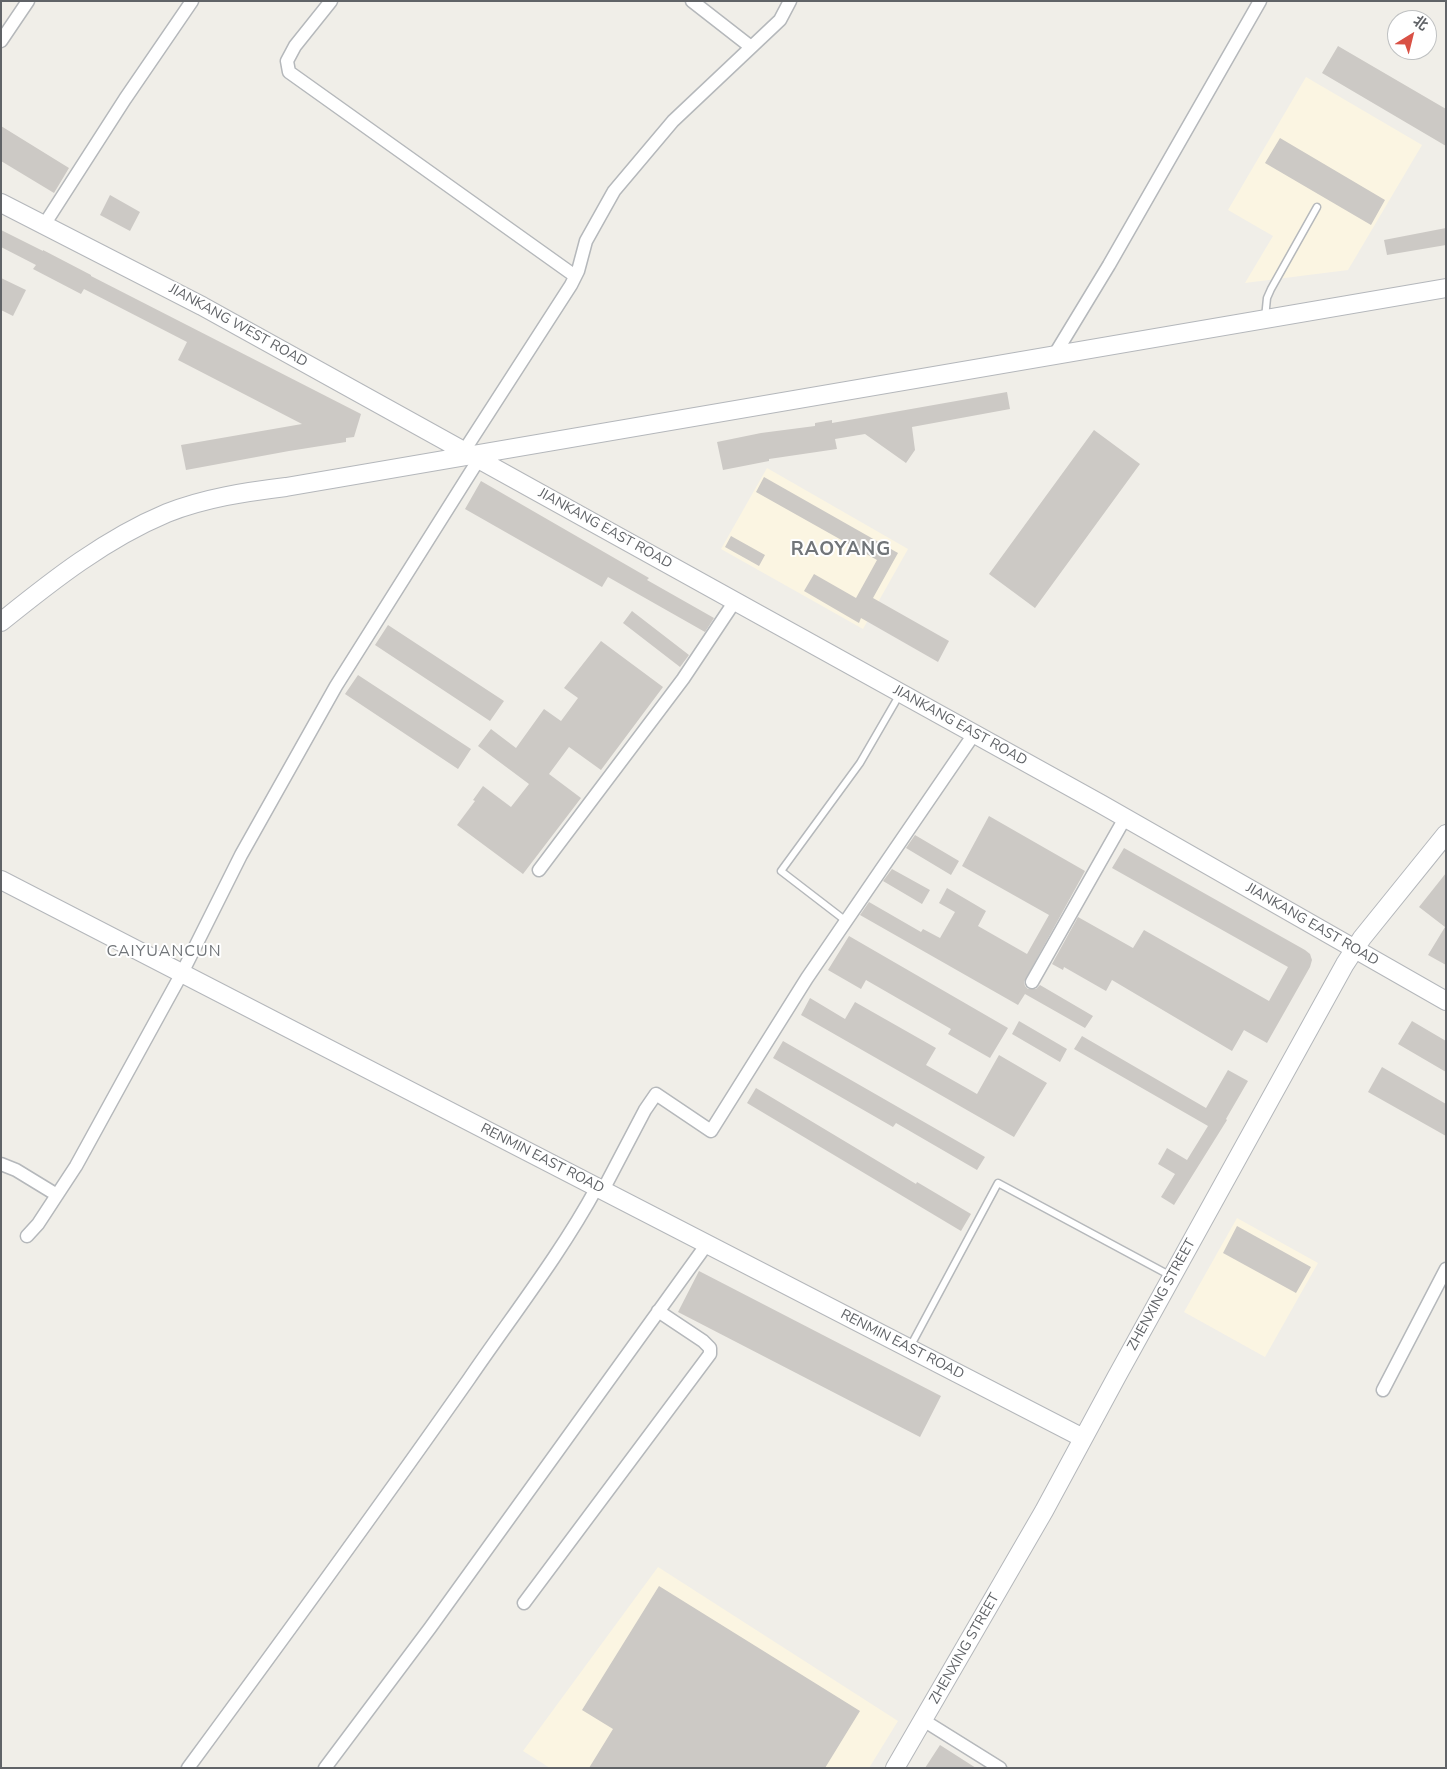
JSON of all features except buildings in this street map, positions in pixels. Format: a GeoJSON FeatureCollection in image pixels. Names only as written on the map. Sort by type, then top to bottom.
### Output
{"type":"FeatureCollection","features":[{"type":"Feature","properties":{"kind":"street"},"geometry":{"type":"LineString","coordinates":[[1,41],[28,1]]}},
{"type":"Feature","properties":{"kind":"street"},"geometry":{"type":"LineString","coordinates":[[332,1],[295,46],[287,61],[289,72],[575,276]]}},
{"type":"Feature","properties":{"kind":"street"},"geometry":{"type":"LineString","coordinates":[[692,1],[751,47]]}},
{"type":"Feature","properties":{"kind":"street"},"geometry":{"type":"LineString","coordinates":[[27,1236],[38,1224],[76,1166],[182,973],[241,855],[336,686],[575,276],[586,241],[614,191],[673,121],[780,20],[790,1]]}},
{"type":"Feature","properties":{"kind":"street"},"geometry":{"type":"LineString","coordinates":[[1055,354],[1096,287],[1260,1]]}},
{"type":"Feature","properties":{"kind":"street"},"geometry":{"type":"LineString","coordinates":[[44,225],[190,2]]}},
{"type":"Feature","properties":{"kind":"street","name":"JIANKANG WEST ROAD"},"geometry":{"type":"LineString","coordinates":[[1,203],[202,306],[472,455]]}},
{"type":"Feature","properties":{"kind":"street"},"geometry":{"type":"LineString","coordinates":[[1,622],[57,576],[91,553],[135,528],[168,513],[234,494],[286,487],[1446,288]]}},
{"type":"Feature","properties":{"kind":"street","name":"JIANKANG EAST ROAD"},"geometry":{"type":"LineString","coordinates":[[472,455],[1125,818],[1446,1001]]}},
{"type":"Feature","properties":{"kind":"street"},"geometry":{"type":"LineString","coordinates":[[539,870],[683,679],[735,601]]}},
{"type":"Feature","properties":{"kind":"street"},"geometry":{"type":"LineString","coordinates":[[188,1768],[431,1433],[556,1254],[600,1189],[656,1094],[711,1130],[807,978],[974,734]]}},
{"type":"Feature","properties":{"kind":"street"},"geometry":{"type":"LineString","coordinates":[[1032,982],[1125,818]]}},
{"type":"Feature","properties":{"kind":"street","name":"ZHENXING STREET"},"geometry":{"type":"LineString","coordinates":[[895,1768],[1044,1511],[1355,949],[1446,834]]}},
{"type":"Feature","properties":{"kind":"street","name":"RENMIN EAST ROAD"},"geometry":{"type":"LineString","coordinates":[[1,880],[1083,1438]]}},
{"type":"Feature","properties":{"kind":"street"},"geometry":{"type":"LineString","coordinates":[[1,1164],[16,1170],[57,1195]]}},
{"type":"Feature","properties":{"kind":"street"},"geometry":{"type":"LineString","coordinates":[[325,1768],[424,1636],[707,1244]]}},
{"type":"Feature","properties":{"kind":"street"},"geometry":{"type":"LineString","coordinates":[[1383,1390],[1446,1269]]}},
{"type":"Feature","properties":{"kind":"street"},"geometry":{"type":"LineString","coordinates":[[524,1603],[710,1354],[710,1348],[703,1341],[658,1312]]}},
{"type":"Feature","properties":{"kind":"street"},"geometry":{"type":"LineString","coordinates":[[923,1720],[1000,1768]]}},
{"type":"Feature","properties":{"kind":"lane"},"geometry":{"type":"LineString","coordinates":[[1265,319],[1267,298],[1271,289],[1317,207]]}},
{"type":"Feature","properties":{"kind":"lane"},"geometry":{"type":"LineString","coordinates":[[846,920],[781,871],[860,763],[900,693]]}},
{"type":"Feature","properties":{"kind":"lane"},"geometry":{"type":"LineString","coordinates":[[909,1348],[998,1183],[1172,1277]]}},
{"type":"Feature","properties":{"kind":"shaded area"},"geometry":{"type":"Polygon","coordinates":[[[1306,77],[1422,145],[1348,270],[1245,283],[1273,236],[1228,210],[1306,77]]]}},
{"type":"Feature","properties":{"kind":"shaded area"},"geometry":{"type":"Polygon","coordinates":[[[767,468],[908,549],[863,629],[721,549],[767,468]]]}},
{"type":"Feature","properties":{"kind":"shaded area"},"geometry":{"type":"Polygon","coordinates":[[[1237,1218],[1318,1263],[1265,1357],[1184,1312],[1237,1218]]]}},
{"type":"Feature","properties":{"kind":"shaded area"},"geometry":{"type":"Polygon","coordinates":[[[658,1567],[898,1721],[869,1768],[550,1768],[523,1751],[658,1567]]]}},
{"type":"Feature","properties":{"kind":"district","name":"RAOYANG"},"geometry":{"type":"Point","coordinates":[841,550]}},
{"type":"Feature","properties":{"kind":"district","name":"CAIYUANCUN"},"geometry":{"type":"Point","coordinates":[164,952]}}]}
